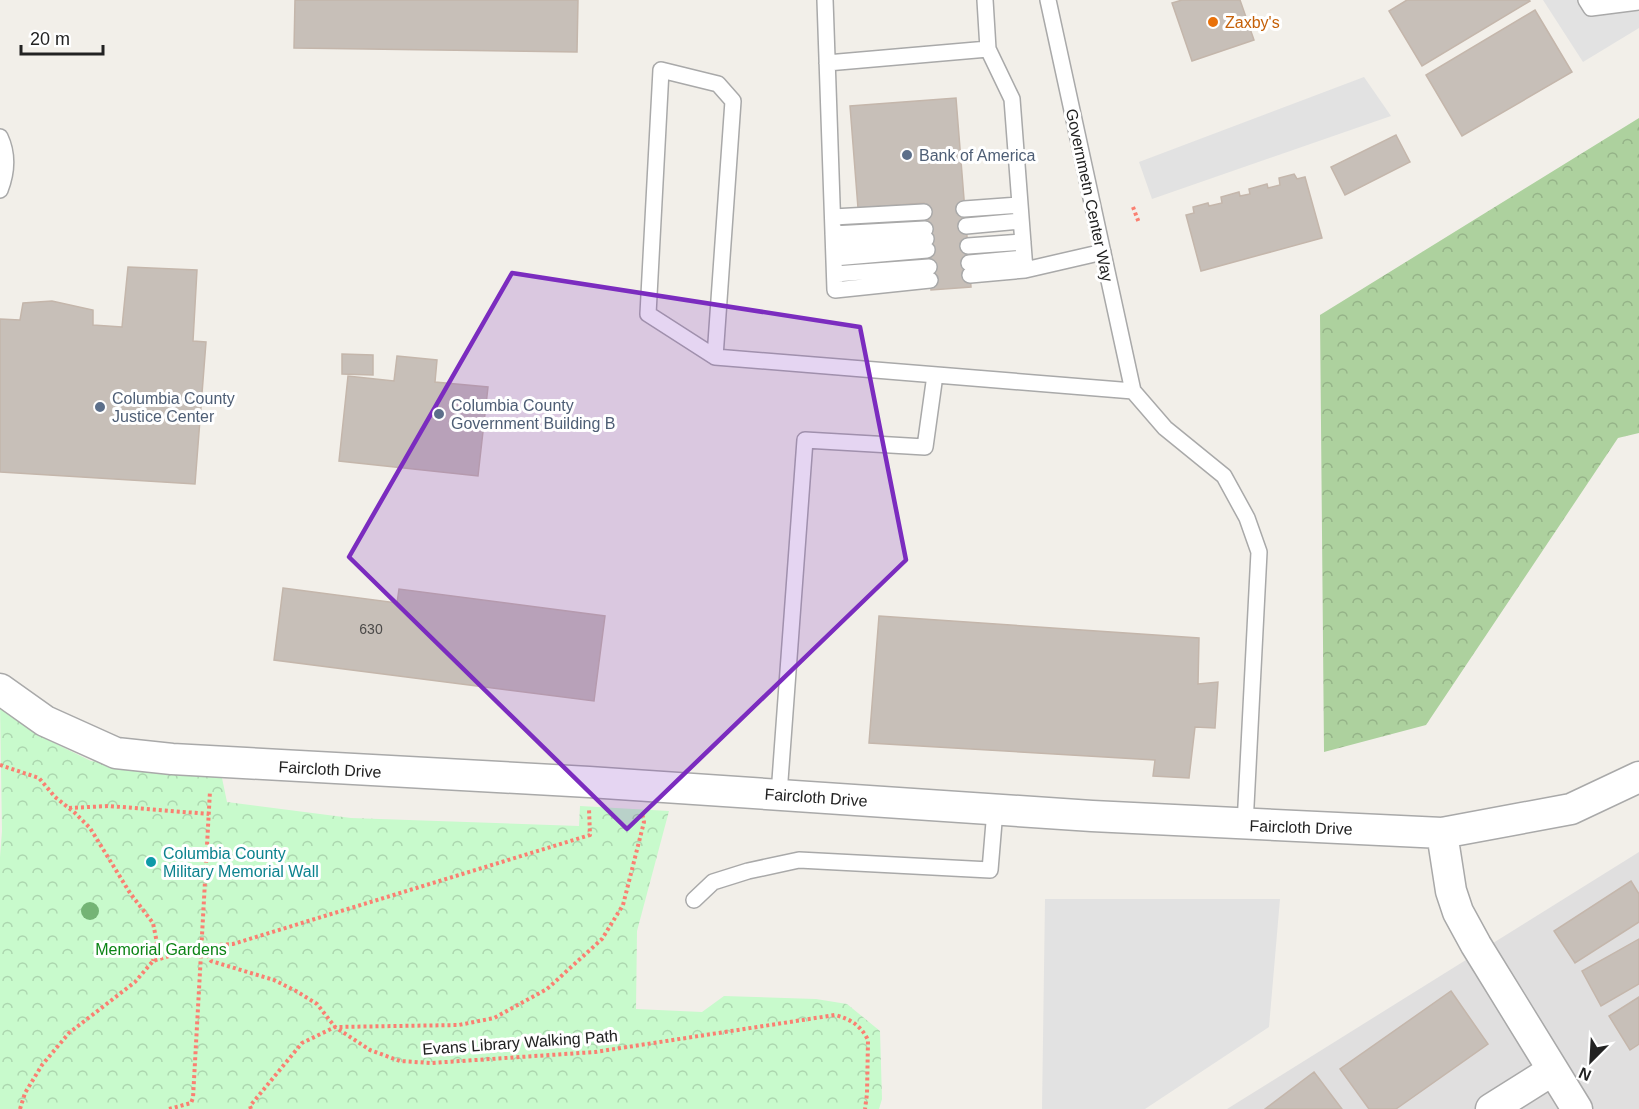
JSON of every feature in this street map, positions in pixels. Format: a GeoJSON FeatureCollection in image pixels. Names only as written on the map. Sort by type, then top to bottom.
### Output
{"type":"FeatureCollection","features":[{"type":"Feature","properties":{"kind":"street","name":"Faircloth Drive"},"geometry":{"type":"LineString","coordinates":[[0,689],[45,721],[116,753],[212,763],[638,785],[1245,825],[1442,833],[1571,809],[1639,777]]}},
{"type":"Feature","properties":{"kind":"street"},"geometry":{"type":"LineString","coordinates":[[1442,833],[1451,891],[1458,912],[1577,1109]]}},
{"type":"Feature","properties":{"kind":"street"},"geometry":{"type":"LineString","coordinates":[[1491,1109],[1553,1070]]}},
{"type":"Feature","properties":{"kind":"lane"},"geometry":{"type":"LineString","coordinates":[[825,0],[835,290],[929,273],[834,253]]}},
{"type":"Feature","properties":{"kind":"lane"},"geometry":{"type":"LineString","coordinates":[[985,0],[988,49],[1012,99],[1025,264]]}},
{"type":"Feature","properties":{"kind":"lane","name":"Governmetn Center Way"},"geometry":{"type":"LineString","coordinates":[[1048,0],[1133,391]]}},
{"type":"Feature","properties":{"kind":"lane"},"geometry":{"type":"LineString","coordinates":[[1586,0],[1591,8],[1639,2]]}},
{"type":"Feature","properties":{"kind":"lane"},"geometry":{"type":"LineString","coordinates":[[827,63],[988,49]]}},
{"type":"Feature","properties":{"kind":"lane"},"geometry":{"type":"LineString","coordinates":[[715,357],[733,101],[718,84],[661,70],[648,314],[715,357],[1133,391],[1166,428],[1224,477],[1247,518],[1259,552],[1245,825]]}},
{"type":"Feature","properties":{"kind":"lane"},"geometry":{"type":"LineString","coordinates":[[0,136],[5,148],[6,166],[0,190]]}},
{"type":"Feature","properties":{"kind":"lane"},"geometry":{"type":"LineString","coordinates":[[964,209],[1020,205]]}},
{"type":"Feature","properties":{"kind":"lane"},"geometry":{"type":"LineString","coordinates":[[832,217],[924,212]]}},
{"type":"Feature","properties":{"kind":"lane"},"geometry":{"type":"LineString","coordinates":[[967,236],[1022,231]]}},
{"type":"Feature","properties":{"kind":"lane"},"geometry":{"type":"LineString","coordinates":[[834,253],[926,239],[834,253]]}},
{"type":"Feature","properties":{"kind":"lane"},"geometry":{"type":"LineString","coordinates":[[970,269],[1025,264],[1103,252]]}},
{"type":"Feature","properties":{"kind":"lane"},"geometry":{"type":"LineString","coordinates":[[779,794],[805,440],[925,447],[935,375]]}},
{"type":"Feature","properties":{"kind":"lane"},"geometry":{"type":"LineString","coordinates":[[694,900],[713,882],[748,871],[799,860],[990,870],[995,810]]}},
{"type":"Feature","properties":{"kind":"path"},"geometry":{"type":"LineString","coordinates":[[1133,207],[1139,223]]}},
{"type":"Feature","properties":{"kind":"path"},"geometry":{"type":"LineString","coordinates":[[169,1109],[191,1103],[193,1098],[212,763]]}},
{"type":"Feature","properties":{"kind":"path"},"geometry":{"type":"LineString","coordinates":[[0,765],[39,778],[55,797],[90,828],[130,893],[153,923],[158,943],[153,961],[135,982],[69,1033],[42,1065],[25,1093],[20,1109]]}},
{"type":"Feature","properties":{"kind":"path"},"geometry":{"type":"LineString","coordinates":[[251,1109],[250,1106],[302,1042],[336,1027],[459,1025],[494,1018],[547,988],[602,939],[623,905],[644,822],[638,785]]}},
{"type":"Feature","properties":{"kind":"path"},"geometry":{"type":"LineString","coordinates":[[153,961],[202,946],[233,944],[590,835],[589,800]]}},
{"type":"Feature","properties":{"kind":"path"},"geometry":{"type":"LineString","coordinates":[[69,808],[109,807],[209,814]]}},
{"type":"Feature","properties":{"kind":"path","name":"Evans Library Walking Path"},"geometry":{"type":"LineString","coordinates":[[202,946],[211,961],[274,980],[296,991],[317,1004],[336,1027],[370,1050],[400,1061],[431,1063],[595,1052],[835,1015],[855,1022],[868,1040],[868,1083],[865,1109]]}},
{"type":"Feature","properties":{"kind":"highlighted area"},"geometry":{"type":"Polygon","coordinates":[[[512,273],[860,327],[906,560],[627,829],[349,557],[512,273]]]}},
{"type":"Feature","properties":{"kind":"shaded area"},"geometry":{"type":"Polygon","coordinates":[[[1543,0],[1631,0],[1639,12],[1639,28],[1583,62],[1543,0]]]}},
{"type":"Feature","properties":{"kind":"shaded area"},"geometry":{"type":"Polygon","coordinates":[[[1364,77],[1391,116],[1152,199],[1139,162],[1364,77]]]}},
{"type":"Feature","properties":{"kind":"shaded area"},"geometry":{"type":"Polygon","coordinates":[[[1639,852],[1639,1109],[1227,1109],[1639,852]]]}},
{"type":"Feature","properties":{"kind":"shaded area"},"geometry":{"type":"Polygon","coordinates":[[[1045,899],[1280,899],[1269,1027],[1145,1109],[1042,1109],[1045,899]]]}},
{"type":"Feature","properties":{"kind":"green space"},"geometry":{"type":"Polygon","coordinates":[[[1639,118],[1639,433],[1618,438],[1426,725],[1324,752],[1320,315],[1639,118]]]}},
{"type":"Feature","properties":{"kind":"green space","name":"Memorial Gardens"},"geometry":{"type":"Polygon","coordinates":[[[0,704],[46,739],[91,761],[222,778],[227,802],[351,818],[579,826],[580,806],[669,811],[637,931],[636,1009],[702,1012],[724,996],[816,999],[847,1004],[880,1031],[882,1099],[879,1109],[0,1109],[0,857],[2,831],[0,704]]]}},
{"type":"Feature","properties":{"kind":"building"},"geometry":{"type":"Polygon","coordinates":[[[295,0],[578,0],[577,52],[294,48],[295,0]]]}},
{"type":"Feature","properties":{"kind":"building","name":"Zaxby's"},"geometry":{"type":"Polygon","coordinates":[[[1182,0],[1240,0],[1254,40],[1192,61],[1172,3],[1182,0]]]}},
{"type":"Feature","properties":{"kind":"building"},"geometry":{"type":"Polygon","coordinates":[[[1407,0],[1530,1],[1422,66],[1389,11],[1407,0]]]}},
{"type":"Feature","properties":{"kind":"building"},"geometry":{"type":"Polygon","coordinates":[[[1535,10],[1572,72],[1462,136],[1426,75],[1535,10]]]}},
{"type":"Feature","properties":{"kind":"building","name":"Bank of America"},"geometry":{"type":"Polygon","coordinates":[[[956,98],[971,287],[931,290],[924,203],[858,208],[850,106],[956,98]]]}},
{"type":"Feature","properties":{"kind":"building"},"geometry":{"type":"Polygon","coordinates":[[[1396,135],[1410,162],[1345,195],[1331,167],[1396,135]]]}},
{"type":"Feature","properties":{"kind":"building"},"geometry":{"type":"Polygon","coordinates":[[[1294,174],[1297,179],[1305,177],[1322,238],[1201,271],[1186,215],[1194,213],[1193,207],[1208,203],[1209,206],[1222,203],[1221,197],[1239,192],[1240,196],[1250,194],[1249,189],[1267,184],[1268,188],[1280,185],[1279,178],[1294,174]]]}},
{"type":"Feature","properties":{"kind":"building","name":"Columbia County Justice Center"},"geometry":{"type":"Polygon","coordinates":[[[128,267],[197,270],[193,341],[206,342],[195,484],[0,472],[0,319],[20,320],[23,303],[52,301],[93,310],[93,325],[122,327],[128,267]]]}},
{"type":"Feature","properties":{"kind":"building"},"geometry":{"type":"Polygon","coordinates":[[[342,354],[373,355],[373,375],[342,374],[342,354]]]}},
{"type":"Feature","properties":{"kind":"building"},"geometry":{"type":"Polygon","coordinates":[[[397,356],[437,360],[435,382],[488,387],[478,476],[339,461],[348,376],[394,381],[397,356]]]}},
{"type":"Feature","properties":{"kind":"building"},"geometry":{"type":"Polygon","coordinates":[[[283,588],[397,603],[399,589],[605,616],[594,701],[274,660],[283,588]]]}},
{"type":"Feature","properties":{"kind":"building"},"geometry":{"type":"Polygon","coordinates":[[[879,616],[1199,638],[1198,684],[1218,682],[1215,728],[1195,727],[1189,778],[1153,776],[1155,760],[869,743],[879,616]]]}},
{"type":"Feature","properties":{"kind":"building"},"geometry":{"type":"Polygon","coordinates":[[[1631,881],[1639,894],[1639,922],[1575,963],[1554,931],[1631,881]]]}},
{"type":"Feature","properties":{"kind":"building"},"geometry":{"type":"Polygon","coordinates":[[[1639,939],[1639,984],[1601,1006],[1582,971],[1639,939]]]}},
{"type":"Feature","properties":{"kind":"building"},"geometry":{"type":"Polygon","coordinates":[[[1451,991],[1488,1044],[1396,1109],[1369,1109],[1340,1069],[1451,991]]]}},
{"type":"Feature","properties":{"kind":"building"},"geometry":{"type":"Polygon","coordinates":[[[1639,997],[1639,1044],[1630,1050],[1609,1016],[1639,997]]]}},
{"type":"Feature","properties":{"kind":"building"},"geometry":{"type":"Polygon","coordinates":[[[1314,1072],[1342,1109],[1265,1109],[1314,1072]]]}},
{"type":"Feature","properties":{"kind":"place","name":"Zaxby's"},"geometry":{"type":"Point","coordinates":[1213,22]}},
{"type":"Feature","properties":{"kind":"place","name":"Bank of America"},"geometry":{"type":"Point","coordinates":[907,155]}},
{"type":"Feature","properties":{"kind":"place","name":"Columbia County Justice Center"},"geometry":{"type":"Point","coordinates":[100,407]}},
{"type":"Feature","properties":{"kind":"place","name":"Columbia County Government Building B"},"geometry":{"type":"Point","coordinates":[439,414]}},
{"type":"Feature","properties":{"kind":"place","name":"Columbia County Military Memorial Wall"},"geometry":{"type":"Point","coordinates":[151,862]}}]}
